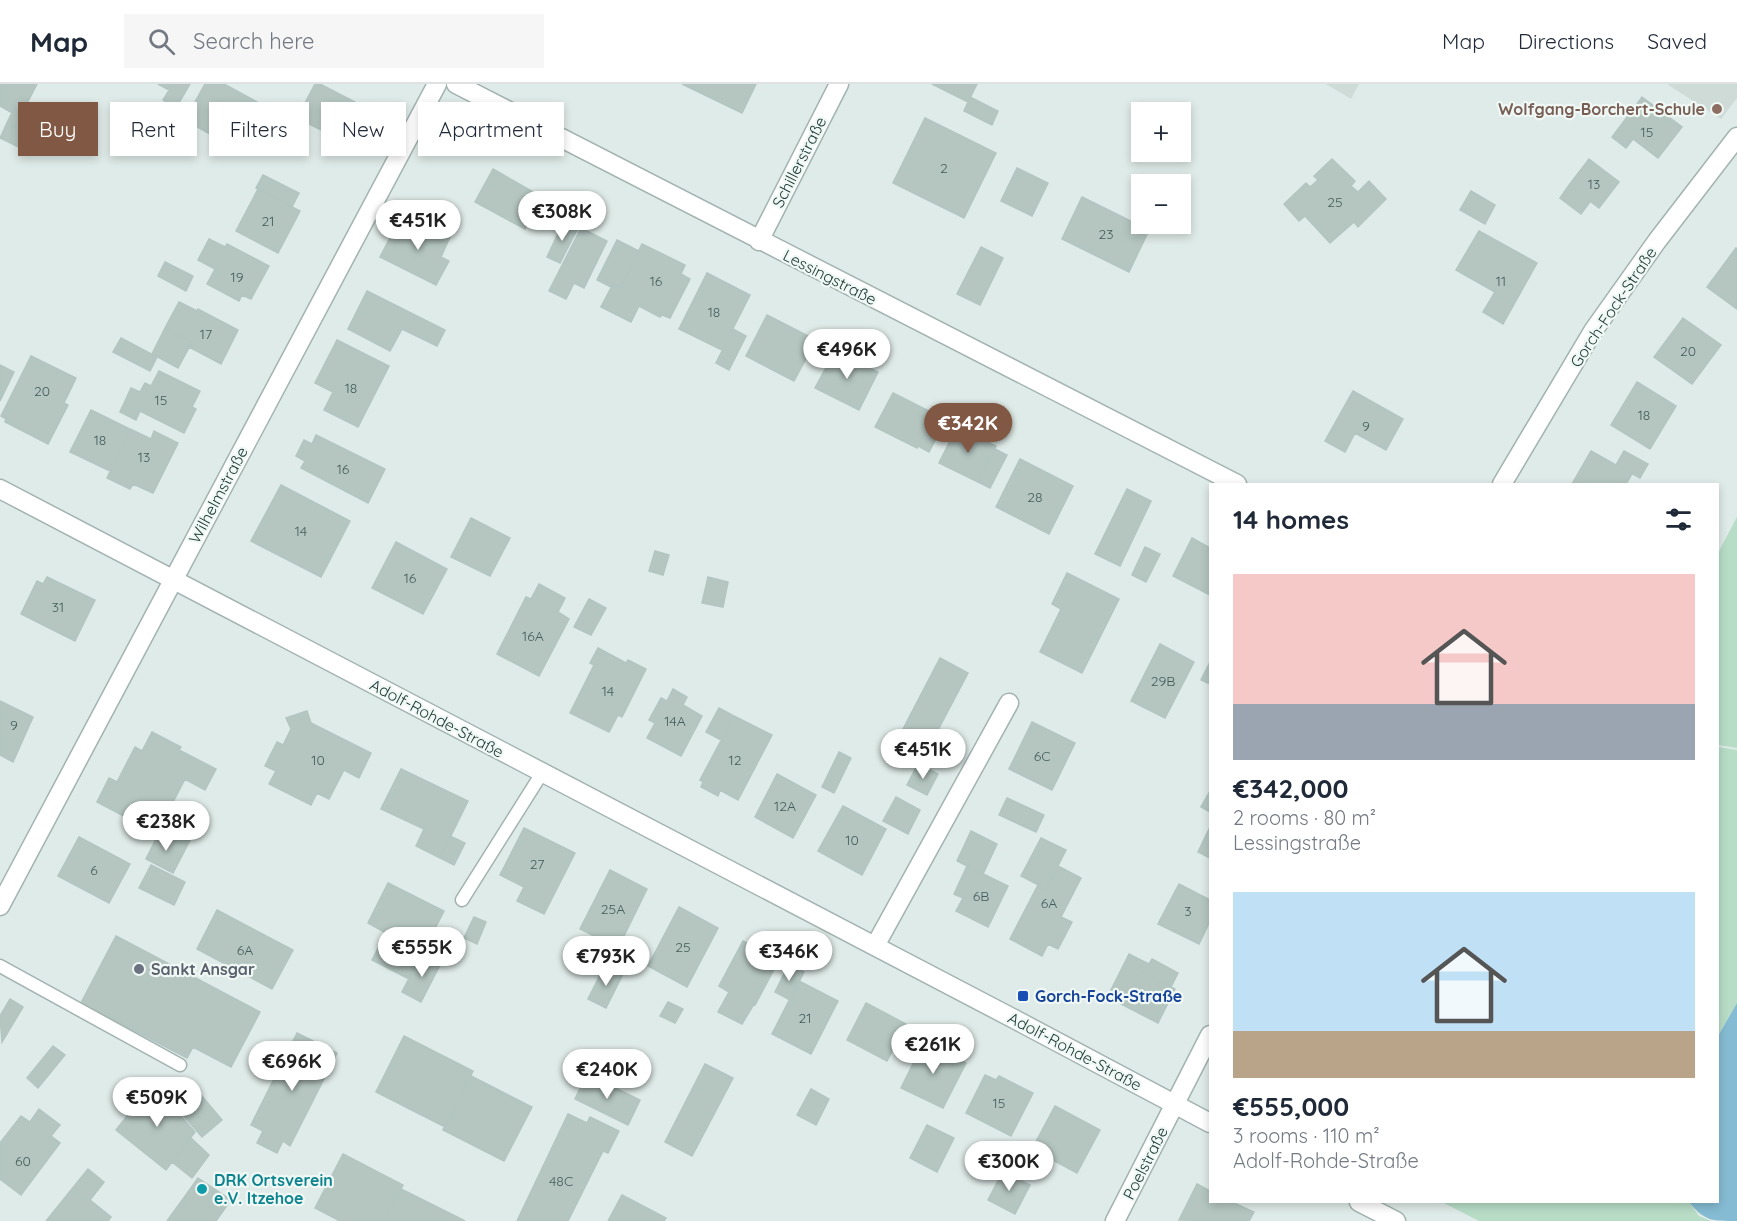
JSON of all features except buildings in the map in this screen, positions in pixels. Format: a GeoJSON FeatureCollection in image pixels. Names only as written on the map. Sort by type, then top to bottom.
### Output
{"type":"FeatureCollection","features":[{"type":"Feature","properties":{"kind":"street","name":"Wilhelmstraße"},"geometry":{"type":"LineString","coordinates":[[0,906],[437,84]]}},
{"type":"Feature","properties":{"kind":"street","name":"Lessingstraße"},"geometry":{"type":"LineString","coordinates":[[456,84],[1235,483]]}},
{"type":"Feature","properties":{"kind":"street","name":"Schillerstraße"},"geometry":{"type":"LineString","coordinates":[[759,241],[839,84]]}},
{"type":"Feature","properties":{"kind":"street","name":"Gorch-Fock-Straße"},"geometry":{"type":"LineString","coordinates":[[1503,483],[1593,331],[1657,241],[1737,137]]}},
{"type":"Feature","properties":{"kind":"street","name":"Adolf-Rohde-Straße"},"geometry":{"type":"LineString","coordinates":[[0,489],[1209,1122]]}},
{"type":"Feature","properties":{"kind":"street"},"geometry":{"type":"LineString","coordinates":[[875,946],[1009,703]]}},
{"type":"Feature","properties":{"kind":"street"},"geometry":{"type":"LineString","coordinates":[[1174,1104],[1209,1037]]}},
{"type":"Feature","properties":{"kind":"street","name":"Poelstraße"},"geometry":{"type":"LineString","coordinates":[[1115,1221],[1174,1104]]}},
{"type":"Feature","properties":{"kind":"street"},"geometry":{"type":"LineString","coordinates":[[1361,1203],[1396,1221]]}},
{"type":"Feature","properties":{"kind":"lane"},"geometry":{"type":"LineString","coordinates":[[462,900],[542,773]]}},
{"type":"Feature","properties":{"kind":"lane"},"geometry":{"type":"LineString","coordinates":[[0,966],[180,1065]]}},
{"type":"Feature","properties":{"kind":"shaded area"},"geometry":{"type":"Polygon","coordinates":[[[1326,84],[1359,84],[1351,99],[1326,84]]]}},
{"type":"Feature","properties":{"kind":"shaded area","name":"Wolfgang-Borchert-Schule"},"geometry":{"type":"Polygon","coordinates":[[[1667,84],[1737,84],[1737,98],[1721,119],[1667,84]]]}},
{"type":"Feature","properties":{"kind":"green space"},"geometry":{"type":"Polygon","coordinates":[[[1737,517],[1737,748],[1719,745],[1719,551],[1737,517]]]}},
{"type":"Feature","properties":{"kind":"green space"},"geometry":{"type":"Polygon","coordinates":[[[1719,747],[1737,750],[1737,1003],[1719,1034],[1719,747]]]}},
{"type":"Feature","properties":{"kind":"green space"},"geometry":{"type":"Polygon","coordinates":[[[1444,1203],[1690,1203],[1699,1216],[1711,1221],[1479,1221],[1444,1203]]]}},
{"type":"Feature","properties":{"kind":"water"},"geometry":{"type":"Polygon","coordinates":[[[1737,1003],[1737,1221],[1709,1219],[1699,1213],[1690,1203],[1719,1203],[1719,1034],[1737,1003]]]}},
{"type":"Feature","properties":{"kind":"place","name":"Wolfgang-Borchert-Schule"},"geometry":{"type":"Point","coordinates":[1717,109]}},
{"type":"Feature","properties":{"kind":"place","name":"Sankt Ansgar"},"geometry":{"type":"Point","coordinates":[139,969]}},
{"type":"Feature","properties":{"kind":"place","name":"Gorch-Fock-Straße"},"geometry":{"type":"Point","coordinates":[1023,996]}},
{"type":"Feature","properties":{"kind":"place","name":"DRK Ortsverein e.V. Itzehoe"},"geometry":{"type":"Point","coordinates":[202,1189]}}]}
